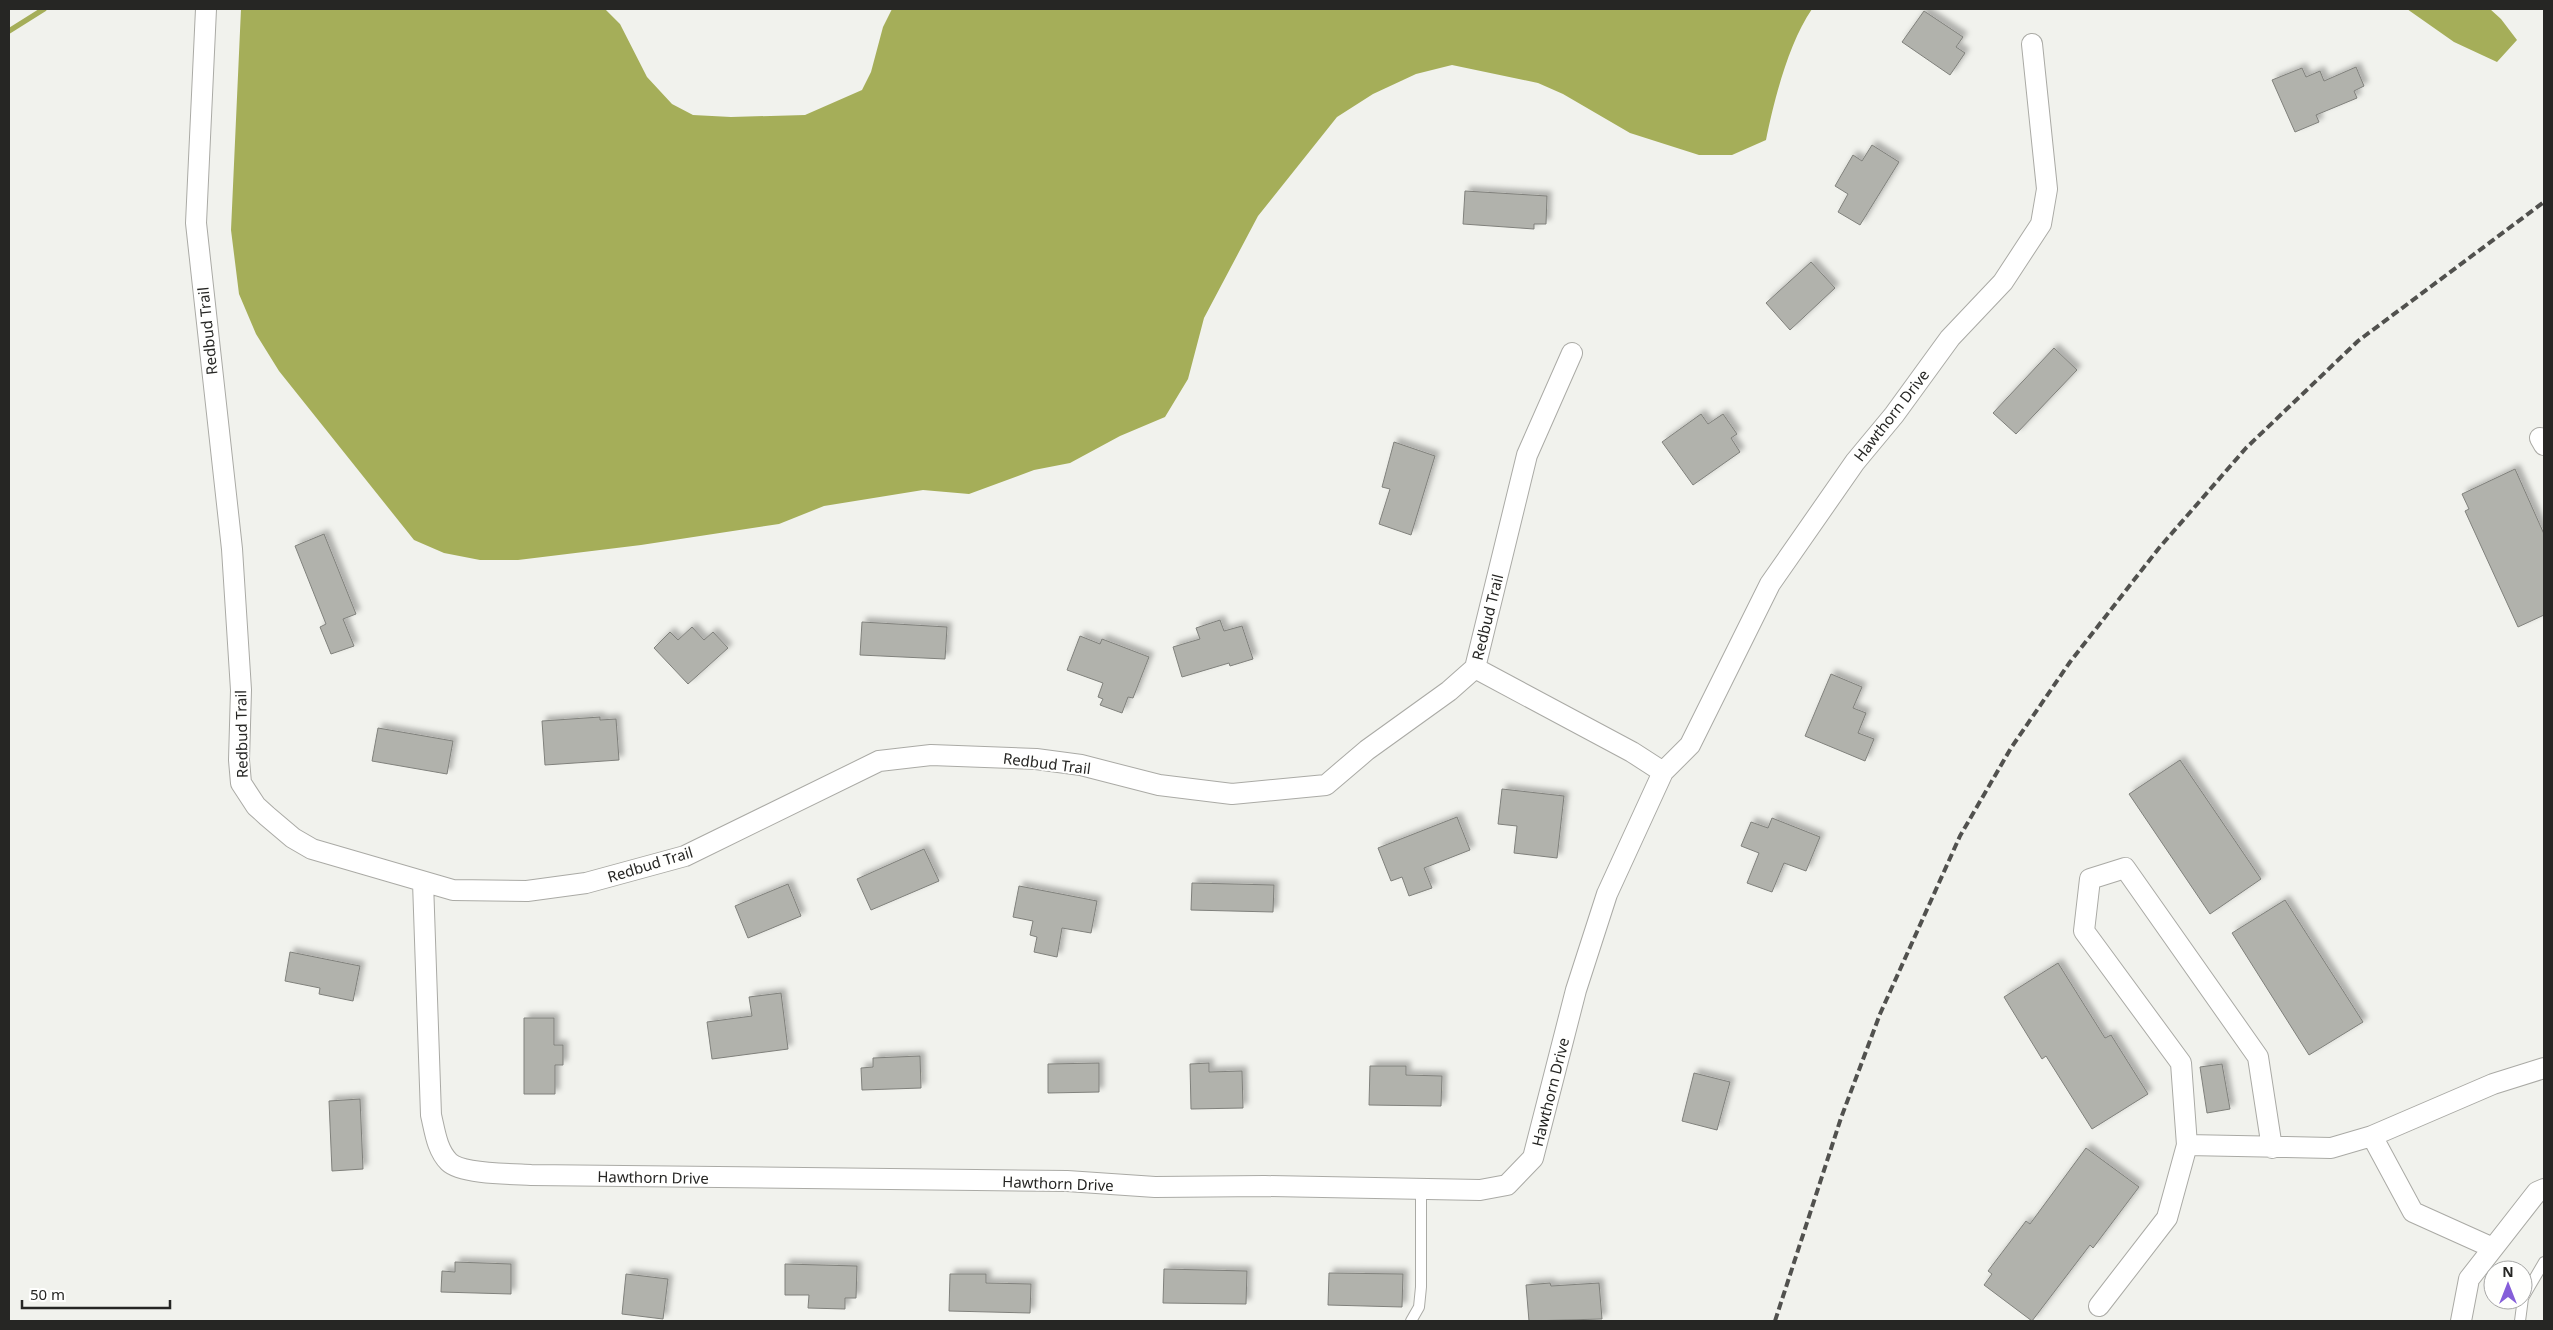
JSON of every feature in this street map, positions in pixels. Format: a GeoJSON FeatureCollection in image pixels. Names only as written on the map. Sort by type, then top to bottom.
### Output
{"type":"FeatureCollection","features":[{"type":"Feature","properties":{"kind":"street","name":"Redbud Trail"},"geometry":{"type":"LineString","coordinates":[[206,9],[196,223],[232,549],[240,690],[239,760],[241,783],[256,806],[266,816],[293,838],[312,849],[453,890],[503,892],[586,883],[685,856],[879,761],[931,755],[1036,759],[1081,765],[1158,785],[1232,794],[1326,785],[1367,750],[1449,691],[1475,668],[1527,455],[1572,353]]}},
{"type":"Feature","properties":{"kind":"street","name":"Hawthorn Drive"},"geometry":{"type":"LineString","coordinates":[[423,882],[431,1115],[437,1144],[450,1164],[473,1171],[531,1175],[1066,1182],[1155,1187],[1265,1186],[1480,1190],[1507,1185],[1533,1158],[1576,990],[1607,894],[1663,772],[1690,744],[1770,584],[1854,462],[1894,415],[1950,338],[2003,282],[2042,224],[2047,189],[2032,44]]}},
{"type":"Feature","properties":{"kind":"street"},"geometry":{"type":"LineString","coordinates":[[1475,668],[1632,752],[1663,772]]}},
{"type":"Feature","properties":{"kind":"street"},"geometry":{"type":"LineString","coordinates":[[2099,1306],[2166,1218],[2187,1145],[2181,1063],[2084,932],[2090,879],[2126,868],[2258,1058],[2272,1148]]}},
{"type":"Feature","properties":{"kind":"street"},"geometry":{"type":"LineString","coordinates":[[2187,1145],[2331,1148],[2372,1136],[2492,1084],[2544,1068]]}},
{"type":"Feature","properties":{"kind":"street"},"geometry":{"type":"LineString","coordinates":[[2372,1136],[2413,1212],[2493,1248]]}},
{"type":"Feature","properties":{"kind":"street"},"geometry":{"type":"LineString","coordinates":[[2461,1321],[2469,1279],[2537,1192],[2544,1189]]}},
{"type":"Feature","properties":{"kind":"lane"},"geometry":{"type":"LineString","coordinates":[[1411,1321],[1419,1307],[1421,1287],[1421,1190]]}},
{"type":"Feature","properties":{"kind":"lane"},"geometry":{"type":"LineString","coordinates":[[2520,1321],[2524,1298],[2544,1262]]}},
{"type":"Feature","properties":{"kind":"shaded area"},"geometry":{"type":"Polygon","coordinates":[[[241,9],[605,9],[620,24],[647,77],[672,104],[693,115],[731,117],[805,115],[862,90],[871,72],[883,27],[892,9],[1812,9],[1789,54],[1773,107],[1766,140],[1732,155],[1699,155],[1630,133],[1563,94],[1538,83],[1452,65],[1416,74],[1373,94],[1337,117],[1258,216],[1204,318],[1188,379],[1165,417],[1120,436],[1070,463],[1034,470],[969,494],[923,490],[824,506],[779,524],[641,545],[518,560],[480,560],[444,553],[414,540],[279,371],[256,334],[239,294],[231,230],[241,9]]]}},
{"type":"Feature","properties":{"kind":"shaded area"},"geometry":{"type":"Polygon","coordinates":[[[2407,9],[2490,9],[2501,19],[2517,40],[2497,62],[2454,42],[2407,9]]]}},
{"type":"Feature","properties":{"kind":"building"},"geometry":{"type":"Polygon","coordinates":[[[1924,11],[1963,37],[1956,47],[1965,53],[1950,75],[1902,42],[1924,11]]]}},
{"type":"Feature","properties":{"kind":"building"},"geometry":{"type":"Polygon","coordinates":[[[2356,67],[2364,86],[2354,91],[2357,98],[2316,115],[2319,122],[2295,132],[2272,80],[2302,68],[2306,77],[2320,71],[2324,81],[2356,67]]]}},
{"type":"Feature","properties":{"kind":"building"},"geometry":{"type":"Polygon","coordinates":[[[1872,145],[1899,162],[1860,225],[1838,212],[1848,194],[1835,186],[1853,155],[1862,161],[1872,145]]]}},
{"type":"Feature","properties":{"kind":"building"},"geometry":{"type":"Polygon","coordinates":[[[1465,191],[1547,196],[1546,224],[1534,224],[1534,229],[1463,224],[1465,191]]]}},
{"type":"Feature","properties":{"kind":"building"},"geometry":{"type":"Polygon","coordinates":[[[1811,262],[1835,288],[1790,330],[1766,303],[1811,262]]]}},
{"type":"Feature","properties":{"kind":"building"},"geometry":{"type":"Polygon","coordinates":[[[2054,348],[2077,370],[2016,434],[1993,413],[2054,348]]]}},
{"type":"Feature","properties":{"kind":"building"},"geometry":{"type":"Polygon","coordinates":[[[1701,414],[1708,424],[1723,414],[1737,434],[1731,438],[1740,452],[1693,485],[1662,442],[1701,414]]]}},
{"type":"Feature","properties":{"kind":"building"},"geometry":{"type":"Polygon","coordinates":[[[1394,442],[1435,456],[1411,535],[1379,524],[1390,489],[1382,487],[1394,442]]]}},
{"type":"Feature","properties":{"kind":"building"},"geometry":{"type":"Polygon","coordinates":[[[2515,469],[2544,534],[2544,615],[2518,627],[2465,511],[2469,509],[2462,494],[2515,469]]]}},
{"type":"Feature","properties":{"kind":"building"},"geometry":{"type":"Polygon","coordinates":[[[324,534],[356,614],[343,619],[354,646],[331,654],[320,627],[326,624],[295,546],[324,534]]]}},
{"type":"Feature","properties":{"kind":"building"},"geometry":{"type":"Polygon","coordinates":[[[1220,620],[1224,631],[1242,626],[1253,659],[1230,666],[1229,663],[1182,677],[1173,647],[1200,639],[1196,628],[1220,620]]]}},
{"type":"Feature","properties":{"kind":"building"},"geometry":{"type":"Polygon","coordinates":[[[862,622],[947,627],[945,659],[860,655],[862,622]]]}},
{"type":"Feature","properties":{"kind":"building"},"geometry":{"type":"Polygon","coordinates":[[[692,627],[704,640],[713,632],[728,648],[688,684],[654,648],[670,632],[678,640],[692,627]]]}},
{"type":"Feature","properties":{"kind":"building"},"geometry":{"type":"Polygon","coordinates":[[[1080,636],[1100,644],[1102,639],[1149,657],[1133,698],[1128,697],[1122,713],[1100,705],[1103,699],[1098,697],[1103,683],[1067,670],[1080,636]]]}},
{"type":"Feature","properties":{"kind":"building"},"geometry":{"type":"Polygon","coordinates":[[[1831,674],[1862,687],[1853,708],[1866,713],[1858,733],[1874,739],[1865,761],[1805,736],[1831,674]]]}},
{"type":"Feature","properties":{"kind":"building"},"geometry":{"type":"Polygon","coordinates":[[[600,717],[600,720],[616,719],[619,760],[545,765],[542,721],[600,717]]]}},
{"type":"Feature","properties":{"kind":"building"},"geometry":{"type":"Polygon","coordinates":[[[378,728],[453,741],[447,774],[372,761],[378,728]]]}},
{"type":"Feature","properties":{"kind":"building"},"geometry":{"type":"Polygon","coordinates":[[[2180,760],[2261,879],[2210,914],[2129,794],[2180,760]]]}},
{"type":"Feature","properties":{"kind":"building"},"geometry":{"type":"Polygon","coordinates":[[[1502,789],[1564,796],[1557,858],[1514,853],[1517,826],[1498,824],[1502,789]]]}},
{"type":"Feature","properties":{"kind":"building"},"geometry":{"type":"Polygon","coordinates":[[[1457,817],[1470,850],[1424,868],[1432,888],[1409,896],[1402,877],[1391,881],[1378,848],[1457,817]]]}},
{"type":"Feature","properties":{"kind":"building"},"geometry":{"type":"Polygon","coordinates":[[[1772,818],[1820,837],[1806,871],[1784,863],[1772,892],[1747,883],[1759,853],[1741,846],[1751,822],[1768,828],[1772,818]]]}},
{"type":"Feature","properties":{"kind":"building"},"geometry":{"type":"Polygon","coordinates":[[[924,849],[939,881],[871,910],[857,879],[924,849]]]}},
{"type":"Feature","properties":{"kind":"building"},"geometry":{"type":"Polygon","coordinates":[[[1192,883],[1274,885],[1273,912],[1191,910],[1192,883]]]}},
{"type":"Feature","properties":{"kind":"building"},"geometry":{"type":"Polygon","coordinates":[[[788,884],[801,916],[748,938],[735,906],[788,884]]]}},
{"type":"Feature","properties":{"kind":"building"},"geometry":{"type":"Polygon","coordinates":[[[1019,886],[1097,901],[1091,933],[1062,928],[1057,957],[1034,952],[1037,937],[1030,935],[1033,921],[1013,917],[1019,886]]]}},
{"type":"Feature","properties":{"kind":"building"},"geometry":{"type":"Polygon","coordinates":[[[2285,900],[2363,1022],[2309,1055],[2232,933],[2285,900]]]}},
{"type":"Feature","properties":{"kind":"building"},"geometry":{"type":"Polygon","coordinates":[[[290,952],[360,966],[353,1001],[319,994],[320,988],[285,981],[290,952]]]}},
{"type":"Feature","properties":{"kind":"building"},"geometry":{"type":"Polygon","coordinates":[[[2058,963],[2105,1038],[2111,1035],[2148,1094],[2092,1129],[2046,1056],[2042,1059],[2004,997],[2058,963]]]}},
{"type":"Feature","properties":{"kind":"building"},"geometry":{"type":"Polygon","coordinates":[[[781,993],[788,1049],[712,1059],[707,1022],[752,1016],[749,997],[781,993]]]}},
{"type":"Feature","properties":{"kind":"building"},"geometry":{"type":"Polygon","coordinates":[[[524,1018],[554,1018],[554,1045],[563,1045],[563,1065],[555,1065],[555,1094],[524,1094],[524,1018]]]}},
{"type":"Feature","properties":{"kind":"building"},"geometry":{"type":"Polygon","coordinates":[[[920,1056],[921,1088],[862,1090],[861,1068],[873,1067],[873,1058],[920,1056]]]}},
{"type":"Feature","properties":{"kind":"building"},"geometry":{"type":"Polygon","coordinates":[[[1099,1063],[1099,1092],[1048,1093],[1048,1064],[1099,1063]]]}},
{"type":"Feature","properties":{"kind":"building"},"geometry":{"type":"Polygon","coordinates":[[[1209,1063],[1209,1072],[1242,1071],[1243,1108],[1191,1109],[1190,1064],[1209,1063]]]}},
{"type":"Feature","properties":{"kind":"building"},"geometry":{"type":"Polygon","coordinates":[[[2222,1064],[2230,1109],[2207,1113],[2200,1067],[2222,1064]]]}},
{"type":"Feature","properties":{"kind":"building"},"geometry":{"type":"Polygon","coordinates":[[[1370,1066],[1406,1066],[1406,1075],[1442,1076],[1441,1106],[1369,1105],[1370,1066]]]}},
{"type":"Feature","properties":{"kind":"building"},"geometry":{"type":"Polygon","coordinates":[[[1694,1073],[1730,1082],[1717,1130],[1682,1121],[1694,1073]]]}},
{"type":"Feature","properties":{"kind":"building"},"geometry":{"type":"Polygon","coordinates":[[[360,1099],[363,1169],[332,1171],[329,1101],[360,1099]]]}},
{"type":"Feature","properties":{"kind":"building"},"geometry":{"type":"Polygon","coordinates":[[[2086,1148],[2139,1187],[2093,1248],[2090,1245],[2032,1321],[1984,1285],[1992,1274],[1988,1271],[2026,1221],[2030,1224],[2086,1148]]]}},
{"type":"Feature","properties":{"kind":"building"},"geometry":{"type":"Polygon","coordinates":[[[455,1262],[511,1264],[511,1294],[441,1292],[442,1271],[455,1272],[455,1262]]]}},
{"type":"Feature","properties":{"kind":"building"},"geometry":{"type":"Polygon","coordinates":[[[785,1264],[857,1266],[856,1298],[845,1298],[845,1309],[808,1308],[809,1295],[785,1295],[785,1264]]]}},
{"type":"Feature","properties":{"kind":"building"},"geometry":{"type":"Polygon","coordinates":[[[1164,1269],[1247,1271],[1246,1304],[1163,1303],[1164,1269]]]}},
{"type":"Feature","properties":{"kind":"building"},"geometry":{"type":"Polygon","coordinates":[[[1329,1273],[1403,1274],[1402,1307],[1328,1305],[1329,1273]]]}},
{"type":"Feature","properties":{"kind":"building"},"geometry":{"type":"Polygon","coordinates":[[[626,1274],[668,1279],[663,1319],[622,1314],[626,1274]]]}},
{"type":"Feature","properties":{"kind":"building"},"geometry":{"type":"Polygon","coordinates":[[[950,1274],[986,1274],[986,1283],[1031,1284],[1030,1313],[949,1311],[950,1274]]]}},
{"type":"Feature","properties":{"kind":"building"},"geometry":{"type":"Polygon","coordinates":[[[1550,1283],[1551,1286],[1599,1283],[1602,1319],[1529,1321],[1526,1285],[1550,1283]]]}},
{"type":"Feature","properties":{"kind":"waterway"},"geometry":{"type":"LineString","coordinates":[[9,31],[44,9]]}},
{"type":"Feature","properties":{"kind":"railway"},"geometry":{"type":"LineString","coordinates":[[1775,1321],[1841,1118],[1880,1014],[1960,836],[2011,748],[2070,662],[2159,548],[2246,448],[2358,341],[2544,202]]}}]}
